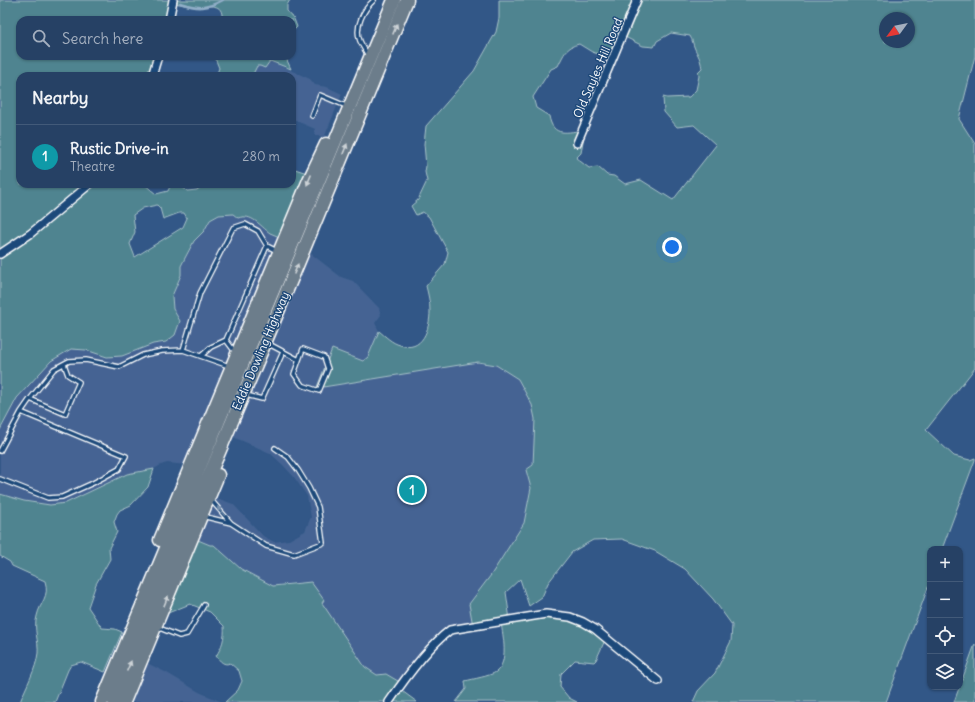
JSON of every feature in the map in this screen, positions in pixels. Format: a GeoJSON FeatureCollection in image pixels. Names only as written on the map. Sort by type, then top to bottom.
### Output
{"type":"FeatureCollection","features":[{"type":"Feature","properties":{"kind":"highway","name":"Eddie Dowling Highway"},"geometry":{"type":"LineString","coordinates":[[102,702],[394,0]]}},
{"type":"Feature","properties":{"kind":"highway","name":"Eddie Dowling Highway"},"geometry":{"type":"LineString","coordinates":[[114,702],[268,337],[407,0]]}},
{"type":"Feature","properties":{"kind":"highway"},"geometry":{"type":"LineString","coordinates":[[94,702],[309,180],[331,132],[359,84]]}},
{"type":"Feature","properties":{"kind":"highway"},"geometry":{"type":"LineString","coordinates":[[124,702],[250,396],[268,337]]}},
{"type":"Feature","properties":{"kind":"street"},"geometry":{"type":"LineString","coordinates":[[170,16],[173,0]]}},
{"type":"Feature","properties":{"kind":"street","name":"Old Sayles Hill Road"},"geometry":{"type":"LineString","coordinates":[[577,143],[637,0]]}},
{"type":"Feature","properties":{"kind":"street"},"geometry":{"type":"LineString","coordinates":[[153,72],[157,60]]}},
{"type":"Feature","properties":{"kind":"street"},"geometry":{"type":"LineString","coordinates":[[0,254],[30,234],[85,188]]}},
{"type":"Feature","properties":{"kind":"street"},"geometry":{"type":"LineString","coordinates":[[389,702],[402,683],[442,636],[450,630],[546,614],[570,617],[595,629],[658,681]]}},
{"type":"Feature","properties":{"kind":"lane"},"geometry":{"type":"LineString","coordinates":[[370,58],[360,40],[358,30],[363,15],[374,0]]}},
{"type":"Feature","properties":{"kind":"lane"},"geometry":{"type":"LineString","coordinates":[[312,116],[320,95],[346,106]]}},
{"type":"Feature","properties":{"kind":"lane"},"geometry":{"type":"LineString","coordinates":[[183,350],[200,293],[232,228],[245,224],[258,231],[266,246],[280,253]]}},
{"type":"Feature","properties":{"kind":"lane"},"geometry":{"type":"LineString","coordinates":[[200,356],[212,347],[226,340],[266,246]]}},
{"type":"Feature","properties":{"kind":"lane"},"geometry":{"type":"LineString","coordinates":[[268,337],[283,352],[299,360]]}},
{"type":"Feature","properties":{"kind":"lane"},"geometry":{"type":"LineString","coordinates":[[226,340],[234,352],[238,353]]}},
{"type":"Feature","properties":{"kind":"lane"},"geometry":{"type":"LineString","coordinates":[[303,349],[324,357],[328,370],[319,391],[302,385],[294,374],[299,360],[303,349]]}},
{"type":"Feature","properties":{"kind":"lane"},"geometry":{"type":"LineString","coordinates":[[0,452],[21,412],[30,399],[54,369],[69,361],[86,360],[119,366],[142,355],[162,351],[183,350],[232,367]]}},
{"type":"Feature","properties":{"kind":"lane"},"geometry":{"type":"LineString","coordinates":[[250,396],[262,399],[283,352]]}},
{"type":"Feature","properties":{"kind":"lane"},"geometry":{"type":"LineString","coordinates":[[30,399],[65,414],[79,382],[68,375],[64,364]]}},
{"type":"Feature","properties":{"kind":"lane"},"geometry":{"type":"LineString","coordinates":[[0,479],[48,498],[62,496],[93,483],[120,469],[126,456],[21,412]]}},
{"type":"Feature","properties":{"kind":"lane"},"geometry":{"type":"LineString","coordinates":[[209,498],[231,523],[266,546],[294,554],[323,543],[318,507],[309,488],[288,457],[276,448]]}},
{"type":"Feature","properties":{"kind":"lane"},"geometry":{"type":"LineString","coordinates":[[201,516],[231,523]]}},
{"type":"Feature","properties":{"kind":"lane"},"geometry":{"type":"LineString","coordinates":[[156,626],[179,636],[187,634],[204,605]]}},
{"type":"Feature","properties":{"kind":"shaded area"},"geometry":{"type":"Polygon","coordinates":[[[270,61],[294,72],[254,72],[257,66],[270,61]]]}},
{"type":"Feature","properties":{"kind":"shaded area"},"geometry":{"type":"Polygon","coordinates":[[[296,73],[310,79],[315,85],[327,87],[342,94],[324,138],[314,135],[315,129],[296,121],[296,73]]]}},
{"type":"Feature","properties":{"kind":"shaded area"},"geometry":{"type":"Polygon","coordinates":[[[233,214],[238,218],[241,216],[254,218],[271,233],[282,238],[187,465],[167,463],[154,469],[127,474],[66,503],[50,505],[24,501],[0,494],[0,430],[17,398],[51,361],[71,349],[86,350],[107,357],[122,356],[153,344],[166,342],[180,321],[173,309],[172,296],[181,275],[181,266],[185,258],[194,241],[204,231],[210,220],[219,215],[233,214]]]}},
{"type":"Feature","properties":{"kind":"shaded area"},"geometry":{"type":"Polygon","coordinates":[[[310,253],[341,277],[353,281],[379,308],[381,315],[375,323],[379,331],[368,357],[363,361],[332,351],[317,388],[478,362],[496,365],[518,379],[532,405],[535,419],[533,465],[526,470],[531,488],[524,523],[491,575],[469,604],[473,626],[460,629],[440,639],[403,684],[386,674],[377,675],[365,667],[322,603],[305,582],[273,586],[241,569],[214,545],[197,540],[211,496],[233,504],[263,536],[274,542],[289,540],[305,531],[311,517],[307,496],[294,477],[283,465],[270,453],[231,436],[274,325],[310,253]]]}},
{"type":"Feature","properties":{"kind":"shaded area"},"geometry":{"type":"Polygon","coordinates":[[[147,663],[199,692],[222,702],[132,702],[147,663]]]}},
{"type":"Feature","properties":{"kind":"green space"},"geometry":{"type":"Polygon","coordinates":[[[0,0],[290,0],[287,5],[287,11],[291,16],[222,16],[220,10],[214,6],[194,7],[174,3],[171,16],[16,16],[16,60],[159,60],[155,72],[16,72],[16,188],[149,188],[156,194],[168,191],[169,188],[184,188],[187,191],[197,190],[200,188],[296,188],[296,169],[307,173],[282,238],[270,233],[256,221],[248,217],[238,218],[233,214],[219,215],[210,220],[204,231],[194,241],[181,266],[181,275],[172,296],[173,309],[180,321],[175,335],[166,342],[153,344],[122,356],[107,357],[86,350],[71,349],[51,361],[17,398],[0,430],[0,0]],[[157,205],[143,208],[133,215],[135,232],[130,244],[135,257],[183,227],[187,218],[184,213],[179,213],[163,219],[160,208],[157,205]]]}},
{"type":"Feature","properties":{"kind":"green space"},"geometry":{"type":"Polygon","coordinates":[[[499,0],[975,0],[975,56],[959,119],[975,144],[975,368],[926,430],[954,456],[970,460],[975,458],[975,460],[943,546],[927,546],[927,590],[886,702],[693,702],[698,691],[715,673],[731,641],[732,625],[713,599],[685,569],[655,551],[622,539],[593,540],[572,552],[548,583],[542,597],[529,606],[520,579],[506,592],[510,620],[541,616],[573,618],[606,638],[594,662],[575,660],[561,674],[560,687],[569,698],[577,702],[456,702],[466,689],[465,681],[496,672],[503,662],[504,649],[501,623],[473,626],[469,604],[491,575],[524,523],[531,488],[526,470],[533,465],[535,419],[532,405],[518,379],[496,365],[478,362],[317,387],[332,349],[363,361],[368,357],[379,331],[394,343],[408,347],[419,343],[423,338],[430,318],[426,286],[445,264],[448,252],[429,217],[423,212],[416,215],[411,206],[418,200],[427,181],[425,172],[426,166],[424,144],[426,126],[474,71],[496,32],[499,18],[499,0]],[[671,33],[657,41],[654,47],[643,46],[625,37],[614,59],[592,52],[579,44],[575,45],[568,49],[558,66],[551,69],[533,97],[536,108],[549,116],[551,123],[557,131],[567,132],[585,130],[581,153],[576,158],[589,168],[598,167],[607,175],[614,176],[625,184],[641,180],[673,200],[716,145],[694,125],[677,127],[664,112],[663,97],[689,97],[696,90],[699,76],[698,72],[702,68],[690,36],[671,33]]]}},
{"type":"Feature","properties":{"kind":"green space"},"geometry":{"type":"Polygon","coordinates":[[[216,60],[287,60],[291,69],[270,61],[265,68],[257,66],[254,72],[218,72],[219,68],[216,60]]]}},
{"type":"Feature","properties":{"kind":"green space"},"geometry":{"type":"Polygon","coordinates":[[[154,469],[148,487],[131,505],[120,510],[117,514],[114,522],[117,532],[109,548],[110,559],[96,584],[88,607],[102,628],[115,629],[122,632],[105,672],[81,662],[71,665],[55,702],[20,702],[37,659],[38,648],[36,621],[38,611],[45,595],[46,587],[45,581],[12,566],[10,562],[0,556],[0,494],[24,501],[50,505],[66,503],[127,474],[154,469]]]}},
{"type":"Feature","properties":{"kind":"green space"},"geometry":{"type":"Polygon","coordinates":[[[198,540],[214,545],[241,569],[273,586],[311,582],[324,600],[322,603],[365,667],[377,675],[386,674],[403,684],[402,691],[417,702],[225,702],[238,690],[242,681],[239,671],[230,663],[226,664],[222,662],[216,656],[223,642],[224,626],[210,612],[190,604],[168,613],[198,540]]]}},
{"type":"Feature","properties":{"kind":"green space"},"geometry":{"type":"Polygon","coordinates":[[[975,644],[975,702],[954,702],[958,690],[963,690],[963,677],[975,644]]]}},
{"type":"Feature","properties":{"kind":"waterway"},"geometry":{"type":"LineString","coordinates":[[180,3],[202,7],[212,5],[223,0]]}},
{"type":"Feature","properties":{"kind":"place","name":"Rustic Drive-in"},"geometry":{"type":"Point","coordinates":[412,490]}}]}
